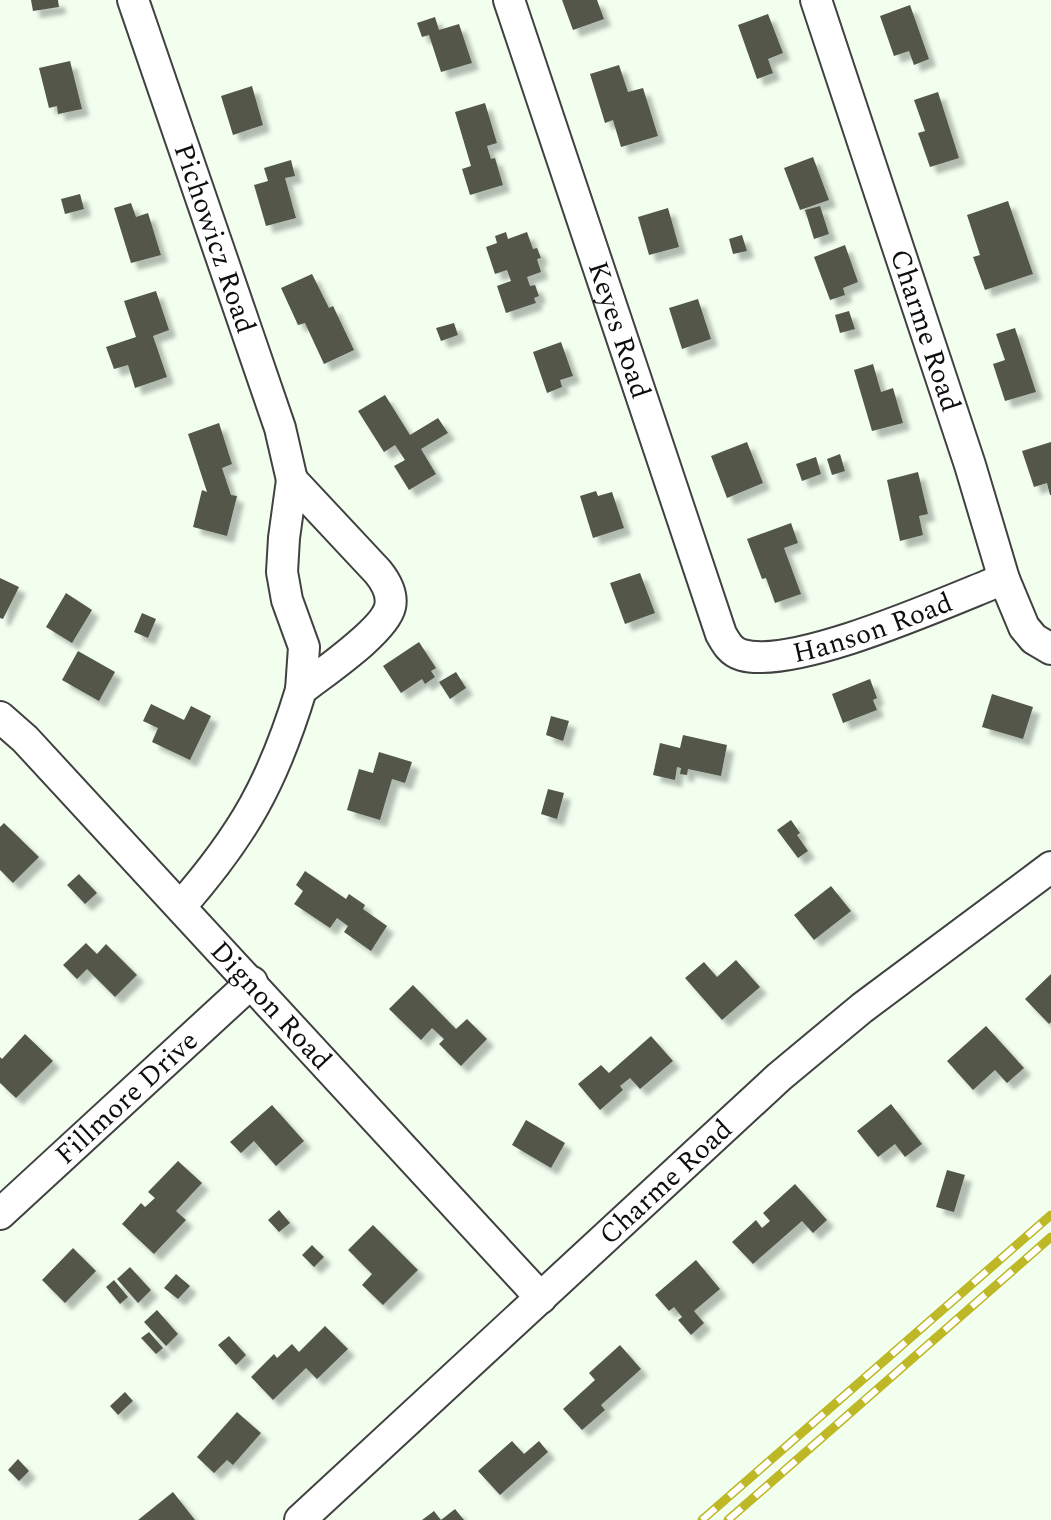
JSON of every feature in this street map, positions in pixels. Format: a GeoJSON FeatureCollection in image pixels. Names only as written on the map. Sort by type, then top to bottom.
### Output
{"type":"FeatureCollection","features":[{"type":"Feature","properties":{"kind":"street","name":"Pichowicz Road"},"geometry":{"type":"LineString","coordinates":[[133,0],[280,428],[292,480],[282,572],[287,600],[304,647],[301,690],[286,741],[258,800],[221,859],[181,906]]}},
{"type":"Feature","properties":{"kind":"street","name":"Keyes Road"},"geometry":{"type":"LineString","coordinates":[[509,0],[721,634],[738,654]]}},
{"type":"Feature","properties":{"kind":"street","name":"Charme Road"},"geometry":{"type":"LineString","coordinates":[[816,0],[965,450],[1004,579],[1024,627],[1034,639],[1051,649]]}},
{"type":"Feature","properties":{"kind":"street"},"geometry":{"type":"LineString","coordinates":[[292,480],[378,572],[391,601],[382,624],[301,690]]}},
{"type":"Feature","properties":{"kind":"street","name":"Hanson Road"},"geometry":{"type":"LineString","coordinates":[[738,654],[769,656],[839,642],[1004,579]]}},
{"type":"Feature","properties":{"kind":"street","name":"Dignon Road"},"geometry":{"type":"LineString","coordinates":[[0,717],[25,739],[252,982],[541,1298]]}},
{"type":"Feature","properties":{"kind":"street","name":"Charme Road"},"geometry":{"type":"LineString","coordinates":[[300,1520],[779,1077],[862,1008],[1051,867]]}},
{"type":"Feature","properties":{"kind":"street","name":"Fillmore Drive"},"geometry":{"type":"LineString","coordinates":[[0,1214],[252,982]]}},
{"type":"Feature","properties":{"kind":"building"},"geometry":{"type":"Polygon","coordinates":[[[31,0],[58,0],[59,7],[33,11],[31,0]]]}},
{"type":"Feature","properties":{"kind":"building"},"geometry":{"type":"Polygon","coordinates":[[[562,0],[597,0],[604,19],[573,30],[562,0]]]}},
{"type":"Feature","properties":{"kind":"building"},"geometry":{"type":"Polygon","coordinates":[[[910,5],[929,59],[914,65],[909,51],[894,56],[880,16],[910,5]]]}},
{"type":"Feature","properties":{"kind":"building"},"geometry":{"type":"Polygon","coordinates":[[[768,14],[783,53],[768,59],[773,73],[757,79],[738,25],[768,14]]]}},
{"type":"Feature","properties":{"kind":"building"},"geometry":{"type":"Polygon","coordinates":[[[435,17],[439,30],[459,24],[472,63],[441,72],[429,35],[422,37],[417,23],[435,17]]]}},
{"type":"Feature","properties":{"kind":"building"},"geometry":{"type":"Polygon","coordinates":[[[70,61],[82,109],[58,114],[57,106],[49,108],[39,68],[70,61]]]}},
{"type":"Feature","properties":{"kind":"building"},"geometry":{"type":"Polygon","coordinates":[[[619,65],[628,92],[643,88],[658,136],[621,147],[613,120],[605,123],[590,74],[619,65]]]}},
{"type":"Feature","properties":{"kind":"building"},"geometry":{"type":"Polygon","coordinates":[[[252,86],[263,125],[233,135],[221,96],[252,86]]]}},
{"type":"Feature","properties":{"kind":"building"},"geometry":{"type":"Polygon","coordinates":[[[938,92],[959,158],[930,167],[918,133],[925,131],[914,100],[938,92]]]}},
{"type":"Feature","properties":{"kind":"building"},"geometry":{"type":"Polygon","coordinates":[[[485,103],[497,143],[487,146],[491,159],[495,158],[503,185],[470,195],[462,169],[471,166],[455,112],[485,103]]]}},
{"type":"Feature","properties":{"kind":"building"},"geometry":{"type":"Polygon","coordinates":[[[813,157],[829,200],[800,210],[784,168],[813,157]]]}},
{"type":"Feature","properties":{"kind":"building"},"geometry":{"type":"Polygon","coordinates":[[[291,160],[295,176],[285,178],[296,218],[266,226],[254,185],[268,181],[264,168],[291,160]]]}},
{"type":"Feature","properties":{"kind":"building"},"geometry":{"type":"Polygon","coordinates":[[[80,194],[84,209],[65,214],[61,199],[80,194]]]}},
{"type":"Feature","properties":{"kind":"building"},"geometry":{"type":"Polygon","coordinates":[[[1008,201],[1033,274],[985,290],[973,257],[980,255],[967,215],[1008,201]]]}},
{"type":"Feature","properties":{"kind":"building"},"geometry":{"type":"Polygon","coordinates":[[[131,203],[136,217],[148,213],[161,255],[131,263],[114,208],[131,203]]]}},
{"type":"Feature","properties":{"kind":"building"},"geometry":{"type":"Polygon","coordinates":[[[820,206],[829,234],[814,239],[805,210],[820,206]]]}},
{"type":"Feature","properties":{"kind":"building"},"geometry":{"type":"Polygon","coordinates":[[[668,208],[679,247],[649,255],[638,217],[668,208]]]}},
{"type":"Feature","properties":{"kind":"building"},"geometry":{"type":"Polygon","coordinates":[[[506,232],[508,239],[527,232],[533,249],[537,248],[541,258],[537,259],[541,272],[527,277],[530,286],[535,285],[539,296],[534,298],[536,303],[506,313],[497,286],[511,281],[507,270],[495,274],[486,247],[497,243],[495,236],[506,232]]]}},
{"type":"Feature","properties":{"kind":"building"},"geometry":{"type":"Polygon","coordinates":[[[742,235],[747,251],[733,254],[729,239],[742,235]]]}},
{"type":"Feature","properties":{"kind":"building"},"geometry":{"type":"Polygon","coordinates":[[[845,245],[858,282],[843,288],[845,295],[830,300],[814,257],[845,245]]]}},
{"type":"Feature","properties":{"kind":"building"},"geometry":{"type":"Polygon","coordinates":[[[312,274],[329,308],[333,306],[354,350],[324,364],[305,323],[298,325],[281,288],[312,274]]]}},
{"type":"Feature","properties":{"kind":"building"},"geometry":{"type":"Polygon","coordinates":[[[156,291],[169,330],[153,336],[167,377],[135,388],[128,365],[114,369],[106,347],[136,337],[124,301],[156,291]]]}},
{"type":"Feature","properties":{"kind":"building"},"geometry":{"type":"Polygon","coordinates":[[[698,299],[711,339],[682,349],[669,308],[698,299]]]}},
{"type":"Feature","properties":{"kind":"building"},"geometry":{"type":"Polygon","coordinates":[[[849,311],[855,329],[840,333],[835,315],[849,311]]]}},
{"type":"Feature","properties":{"kind":"building"},"geometry":{"type":"Polygon","coordinates":[[[454,323],[458,335],[441,341],[436,328],[454,323]]]}},
{"type":"Feature","properties":{"kind":"building"},"geometry":{"type":"Polygon","coordinates":[[[1015,328],[1036,392],[1005,401],[993,364],[1005,360],[996,334],[1015,328]]]}},
{"type":"Feature","properties":{"kind":"building"},"geometry":{"type":"Polygon","coordinates":[[[561,342],[573,376],[560,380],[562,387],[547,393],[533,352],[561,342]]]}},
{"type":"Feature","properties":{"kind":"building"},"geometry":{"type":"Polygon","coordinates":[[[873,364],[881,392],[893,388],[903,423],[872,431],[854,370],[873,364]]]}},
{"type":"Feature","properties":{"kind":"building"},"geometry":{"type":"Polygon","coordinates":[[[385,395],[410,435],[438,418],[448,433],[421,449],[436,474],[409,490],[394,466],[405,460],[395,445],[384,452],[358,411],[385,395]]]}},
{"type":"Feature","properties":{"kind":"building"},"geometry":{"type":"Polygon","coordinates":[[[219,423],[232,464],[222,468],[231,495],[237,496],[227,536],[193,527],[202,490],[207,492],[188,434],[219,423]]]}},
{"type":"Feature","properties":{"kind":"building"},"geometry":{"type":"Polygon","coordinates":[[[747,442],[763,483],[727,498],[711,456],[747,442]]]}},
{"type":"Feature","properties":{"kind":"building"},"geometry":{"type":"Polygon","coordinates":[[[1051,442],[1050,495],[1047,483],[1034,487],[1022,451],[1051,442]]]}},
{"type":"Feature","properties":{"kind":"building"},"geometry":{"type":"Polygon","coordinates":[[[840,454],[845,471],[832,475],[827,459],[840,454]]]}},
{"type":"Feature","properties":{"kind":"building"},"geometry":{"type":"Polygon","coordinates":[[[816,457],[821,474],[802,481],[796,464],[816,457]]]}},
{"type":"Feature","properties":{"kind":"building"},"geometry":{"type":"Polygon","coordinates":[[[918,472],[928,514],[919,516],[923,535],[900,541],[887,480],[918,472]]]}},
{"type":"Feature","properties":{"kind":"building"},"geometry":{"type":"Polygon","coordinates":[[[596,491],[598,496],[612,492],[624,528],[593,538],[580,496],[596,491]]]}},
{"type":"Feature","properties":{"kind":"building"},"geometry":{"type":"Polygon","coordinates":[[[791,523],[798,543],[784,548],[801,594],[775,603],[747,539],[791,523]]]}},
{"type":"Feature","properties":{"kind":"building"},"geometry":{"type":"Polygon","coordinates":[[[640,573],[655,613],[625,624],[610,583],[640,573]]]}},
{"type":"Feature","properties":{"kind":"building"},"geometry":{"type":"Polygon","coordinates":[[[0,578],[19,587],[3,619],[0,618],[0,578]]]}},
{"type":"Feature","properties":{"kind":"building"},"geometry":{"type":"Polygon","coordinates":[[[66,593],[92,610],[72,643],[46,627],[66,593]]]}},
{"type":"Feature","properties":{"kind":"building"},"geometry":{"type":"Polygon","coordinates":[[[142,613],[156,619],[148,638],[134,632],[142,613]]]}},
{"type":"Feature","properties":{"kind":"building"},"geometry":{"type":"Polygon","coordinates":[[[419,642],[436,668],[431,671],[435,677],[425,684],[422,679],[401,693],[383,666],[419,642]]]}},
{"type":"Feature","properties":{"kind":"building"},"geometry":{"type":"Polygon","coordinates":[[[78,651],[115,672],[99,701],[62,680],[78,651]]]}},
{"type":"Feature","properties":{"kind":"building"},"geometry":{"type":"Polygon","coordinates":[[[456,672],[466,688],[450,699],[439,682],[456,672]]]}},
{"type":"Feature","properties":{"kind":"building"},"geometry":{"type":"Polygon","coordinates":[[[870,679],[877,698],[873,700],[877,710],[843,723],[832,694],[870,679]]]}},
{"type":"Feature","properties":{"kind":"building"},"geometry":{"type":"Polygon","coordinates":[[[992,694],[1033,707],[1023,739],[982,727],[992,694]]]}},
{"type":"Feature","properties":{"kind":"building"},"geometry":{"type":"Polygon","coordinates":[[[151,704],[184,720],[191,706],[211,716],[190,760],[152,742],[158,728],[143,721],[151,704]]]}},
{"type":"Feature","properties":{"kind":"building"},"geometry":{"type":"Polygon","coordinates":[[[551,716],[569,721],[563,741],[546,735],[551,716]]]}},
{"type":"Feature","properties":{"kind":"building"},"geometry":{"type":"Polygon","coordinates":[[[683,735],[727,745],[721,776],[688,769],[687,775],[680,774],[681,768],[677,767],[675,780],[653,775],[660,743],[680,748],[683,735]]]}},
{"type":"Feature","properties":{"kind":"building"},"geometry":{"type":"Polygon","coordinates":[[[379,752],[412,762],[405,783],[392,779],[380,820],[347,810],[359,769],[373,773],[379,752]]]}},
{"type":"Feature","properties":{"kind":"building"},"geometry":{"type":"Polygon","coordinates":[[[548,789],[564,793],[557,819],[541,814],[548,789]]]}},
{"type":"Feature","properties":{"kind":"building"},"geometry":{"type":"Polygon","coordinates":[[[791,820],[808,851],[798,858],[777,830],[791,820]]]}},
{"type":"Feature","properties":{"kind":"building"},"geometry":{"type":"Polygon","coordinates":[[[4,823],[39,857],[13,883],[0,870],[0,827],[4,823]]]}},
{"type":"Feature","properties":{"kind":"building"},"geometry":{"type":"Polygon","coordinates":[[[305,871],[346,899],[349,894],[365,905],[363,909],[387,926],[371,951],[344,932],[348,926],[337,918],[330,928],[294,904],[303,891],[296,885],[305,871]]]}},
{"type":"Feature","properties":{"kind":"building"},"geometry":{"type":"Polygon","coordinates":[[[79,874],[97,893],[85,904],[67,885],[79,874]]]}},
{"type":"Feature","properties":{"kind":"building"},"geometry":{"type":"Polygon","coordinates":[[[831,886],[851,911],[814,940],[794,915],[831,886]]]}},
{"type":"Feature","properties":{"kind":"building"},"geometry":{"type":"Polygon","coordinates":[[[86,943],[97,954],[106,944],[137,975],[115,997],[87,969],[77,979],[63,965],[86,943]]]}},
{"type":"Feature","properties":{"kind":"building"},"geometry":{"type":"Polygon","coordinates":[[[736,960],[760,987],[722,1020],[685,978],[704,962],[717,977],[736,960]]]}},
{"type":"Feature","properties":{"kind":"building"},"geometry":{"type":"Polygon","coordinates":[[[1051,974],[1051,1022],[1049,1024],[1025,999],[1051,974]]]}},
{"type":"Feature","properties":{"kind":"building"},"geometry":{"type":"Polygon","coordinates":[[[413,985],[456,1029],[467,1019],[487,1039],[461,1066],[439,1044],[444,1039],[432,1028],[421,1040],[389,1009],[413,985]]]}},
{"type":"Feature","properties":{"kind":"building"},"geometry":{"type":"Polygon","coordinates":[[[986,1026],[1024,1068],[1007,1083],[995,1070],[973,1090],[947,1061],[986,1026]]]}},
{"type":"Feature","properties":{"kind":"building"},"geometry":{"type":"Polygon","coordinates":[[[25,1034],[53,1061],[16,1098],[0,1083],[0,1057],[2,1059],[25,1034]]]}},
{"type":"Feature","properties":{"kind":"building"},"geometry":{"type":"Polygon","coordinates":[[[651,1036],[673,1061],[640,1089],[630,1078],[620,1086],[623,1090],[600,1110],[578,1084],[601,1065],[609,1073],[651,1036]]]}},
{"type":"Feature","properties":{"kind":"building"},"geometry":{"type":"Polygon","coordinates":[[[891,1104],[922,1144],[905,1157],[895,1144],[878,1157],[857,1131],[891,1104]]]}},
{"type":"Feature","properties":{"kind":"building"},"geometry":{"type":"Polygon","coordinates":[[[272,1105],[304,1141],[276,1166],[254,1141],[241,1153],[230,1142],[272,1105]]]}},
{"type":"Feature","properties":{"kind":"building"},"geometry":{"type":"Polygon","coordinates":[[[526,1120],[565,1143],[551,1168],[512,1145],[526,1120]]]}},
{"type":"Feature","properties":{"kind":"building"},"geometry":{"type":"Polygon","coordinates":[[[178,1161],[202,1183],[176,1211],[186,1220],[154,1254],[122,1224],[141,1203],[145,1207],[155,1198],[148,1192],[178,1161]]]}},
{"type":"Feature","properties":{"kind":"building"},"geometry":{"type":"Polygon","coordinates":[[[947,1170],[965,1175],[954,1212],[936,1207],[947,1170]]]}},
{"type":"Feature","properties":{"kind":"building"},"geometry":{"type":"Polygon","coordinates":[[[795,1184],[827,1220],[813,1233],[802,1221],[753,1264],[732,1242],[756,1220],[762,1228],[770,1221],[763,1213],[795,1184]]]}},
{"type":"Feature","properties":{"kind":"building"},"geometry":{"type":"Polygon","coordinates":[[[279,1210],[290,1223],[279,1232],[268,1220],[279,1210]]]}},
{"type":"Feature","properties":{"kind":"building"},"geometry":{"type":"Polygon","coordinates":[[[373,1225],[418,1270],[383,1305],[362,1285],[372,1274],[348,1250],[373,1225]]]}},
{"type":"Feature","properties":{"kind":"building"},"geometry":{"type":"Polygon","coordinates":[[[312,1245],[324,1257],[314,1267],[302,1255],[312,1245]]]}},
{"type":"Feature","properties":{"kind":"building"},"geometry":{"type":"Polygon","coordinates":[[[73,1248],[96,1271],[65,1303],[42,1280],[73,1248]]]}},
{"type":"Feature","properties":{"kind":"building"},"geometry":{"type":"Polygon","coordinates":[[[696,1260],[720,1289],[694,1311],[704,1323],[691,1335],[678,1320],[682,1317],[674,1307],[669,1311],[655,1295],[696,1260]]]}},
{"type":"Feature","properties":{"kind":"building"},"geometry":{"type":"Polygon","coordinates":[[[130,1267],[151,1290],[138,1303],[117,1279],[130,1267]]]}},
{"type":"Feature","properties":{"kind":"building"},"geometry":{"type":"Polygon","coordinates":[[[176,1274],[190,1286],[178,1299],[164,1288],[176,1274]]]}},
{"type":"Feature","properties":{"kind":"building"},"geometry":{"type":"Polygon","coordinates":[[[114,1280],[128,1297],[120,1304],[106,1287],[114,1280]]]}},
{"type":"Feature","properties":{"kind":"building"},"geometry":{"type":"Polygon","coordinates":[[[157,1310],[178,1334],[166,1346],[144,1322],[157,1310]]]}},
{"type":"Feature","properties":{"kind":"building"},"geometry":{"type":"Polygon","coordinates":[[[325,1326],[348,1349],[317,1379],[306,1368],[273,1400],[251,1377],[274,1354],[277,1358],[292,1344],[299,1352],[325,1326]]]}},
{"type":"Feature","properties":{"kind":"building"},"geometry":{"type":"Polygon","coordinates":[[[149,1332],[163,1348],[156,1354],[141,1338],[149,1332]]]}},
{"type":"Feature","properties":{"kind":"building"},"geometry":{"type":"Polygon","coordinates":[[[229,1336],[246,1355],[236,1365],[218,1345],[229,1336]]]}},
{"type":"Feature","properties":{"kind":"building"},"geometry":{"type":"Polygon","coordinates":[[[620,1345],[641,1369],[601,1405],[605,1410],[582,1430],[563,1409],[595,1380],[589,1373],[620,1345]]]}},
{"type":"Feature","properties":{"kind":"building"},"geometry":{"type":"Polygon","coordinates":[[[125,1392],[133,1401],[118,1415],[110,1406],[125,1392]]]}},
{"type":"Feature","properties":{"kind":"building"},"geometry":{"type":"Polygon","coordinates":[[[237,1412],[261,1433],[233,1465],[227,1460],[214,1473],[197,1457],[237,1412]]]}},
{"type":"Feature","properties":{"kind":"building"},"geometry":{"type":"Polygon","coordinates":[[[512,1441],[524,1454],[539,1441],[548,1452],[500,1495],[478,1471],[512,1441]]]}},
{"type":"Feature","properties":{"kind":"building"},"geometry":{"type":"Polygon","coordinates":[[[18,1459],[29,1471],[19,1481],[8,1470],[18,1459]]]}},
{"type":"Feature","properties":{"kind":"building"},"geometry":{"type":"Polygon","coordinates":[[[173,1492],[195,1520],[138,1520],[173,1492]]]}},
{"type":"Feature","properties":{"kind":"building"},"geometry":{"type":"Polygon","coordinates":[[[455,1509],[464,1520],[441,1520],[455,1509]]]}},
{"type":"Feature","properties":{"kind":"building"},"geometry":{"type":"Polygon","coordinates":[[[434,1511],[441,1520],[422,1520],[434,1511]]]}},
{"type":"Feature","properties":{"kind":"railway"},"geometry":{"type":"LineString","coordinates":[[702,1520],[1051,1215]]}},
{"type":"Feature","properties":{"kind":"railway"},"geometry":{"type":"LineString","coordinates":[[728,1520],[1051,1237]]}}]}
